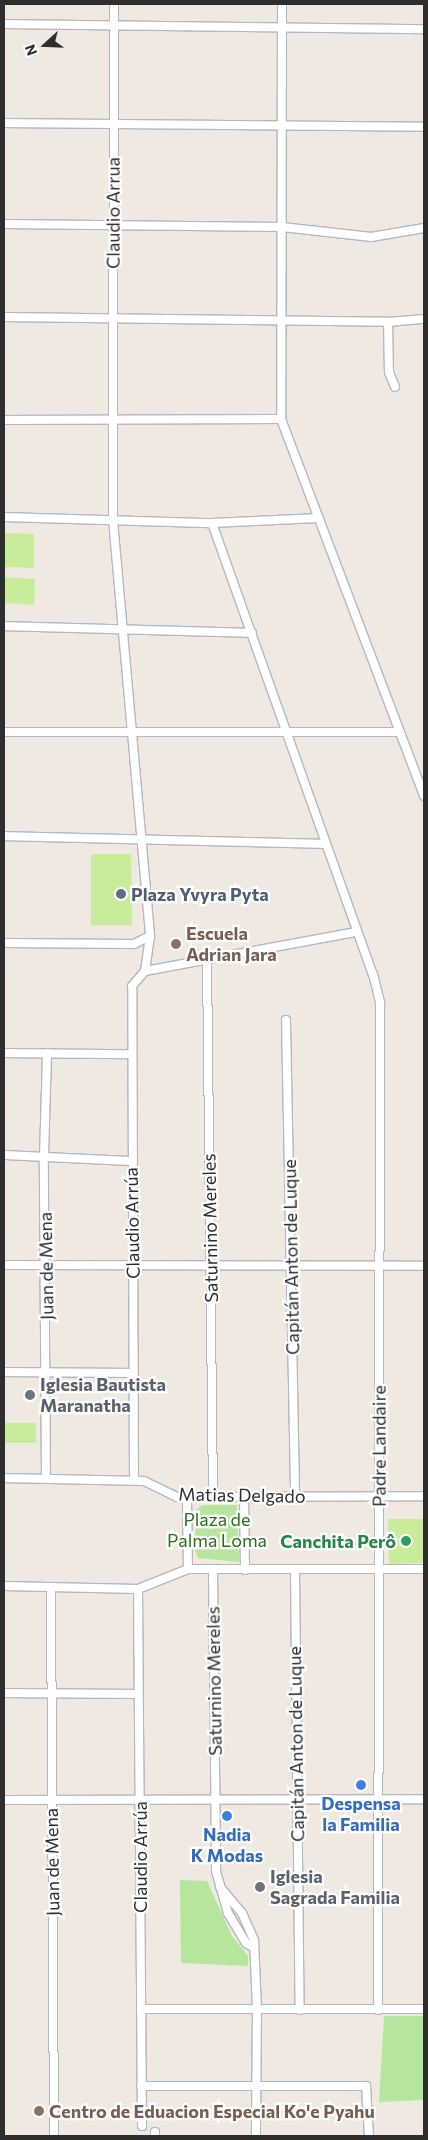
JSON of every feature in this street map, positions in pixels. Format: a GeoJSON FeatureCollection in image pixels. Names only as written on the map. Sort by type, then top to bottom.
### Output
{"type":"FeatureCollection","features":[{"type":"Feature","properties":{"kind":"street","name":"Claudio Arrua"},"geometry":{"type":"LineString","coordinates":[[114,4],[112,319],[114,520],[139,839],[150,936],[145,971]]}},
{"type":"Feature","properties":{"kind":"street"},"geometry":{"type":"LineString","coordinates":[[282,4],[282,419],[424,796]]}},
{"type":"Feature","properties":{"kind":"street"},"geometry":{"type":"LineString","coordinates":[[4,24],[424,29]]}},
{"type":"Feature","properties":{"kind":"street"},"geometry":{"type":"LineString","coordinates":[[4,123],[424,127]]}},
{"type":"Feature","properties":{"kind":"street"},"geometry":{"type":"LineString","coordinates":[[4,224],[282,227],[371,237],[424,228]]}},
{"type":"Feature","properties":{"kind":"street"},"geometry":{"type":"LineString","coordinates":[[4,317],[282,319],[388,322],[424,320]]}},
{"type":"Feature","properties":{"kind":"street"},"geometry":{"type":"LineString","coordinates":[[388,322],[389,372],[395,387]]}},
{"type":"Feature","properties":{"kind":"street"},"geometry":{"type":"LineString","coordinates":[[4,420],[112,422],[282,419]]}},
{"type":"Feature","properties":{"kind":"street"},"geometry":{"type":"LineString","coordinates":[[4,517],[212,523],[319,518]]}},
{"type":"Feature","properties":{"kind":"street","name":"Padre Landaire"},"geometry":{"type":"LineString","coordinates":[[212,523],[380,1003],[379,1570],[381,1799],[378,2010]]}},
{"type":"Feature","properties":{"kind":"street"},"geometry":{"type":"LineString","coordinates":[[4,626],[252,633]]}},
{"type":"Feature","properties":{"kind":"street"},"geometry":{"type":"LineString","coordinates":[[4,732],[286,734],[400,732]]}},
{"type":"Feature","properties":{"kind":"street"},"geometry":{"type":"LineString","coordinates":[[4,836],[325,844]]}},
{"type":"Feature","properties":{"kind":"street"},"geometry":{"type":"LineString","coordinates":[[145,971],[356,932]]}},
{"type":"Feature","properties":{"kind":"street"},"geometry":{"type":"LineString","coordinates":[[4,943],[134,944],[150,936]]}},
{"type":"Feature","properties":{"kind":"street","name":"Saturnino Mereles"},"geometry":{"type":"LineString","coordinates":[[207,960],[213,1497]]}},
{"type":"Feature","properties":{"kind":"street","name":"Claudio Arrúa"},"geometry":{"type":"LineString","coordinates":[[134,1480],[130,995],[135,980],[145,971]]}},
{"type":"Feature","properties":{"kind":"street","name":"Capitán Anton de Luque"},"geometry":{"type":"LineString","coordinates":[[286,1020],[295,1495]]}},
{"type":"Feature","properties":{"kind":"street"},"geometry":{"type":"LineString","coordinates":[[4,1053],[131,1054]]}},
{"type":"Feature","properties":{"kind":"street","name":"Juan de Mena"},"geometry":{"type":"LineString","coordinates":[[46,1478],[47,1372],[44,1156],[48,1053]]}},
{"type":"Feature","properties":{"kind":"street"},"geometry":{"type":"LineString","coordinates":[[4,1155],[131,1161]]}},
{"type":"Feature","properties":{"kind":"street"},"geometry":{"type":"LineString","coordinates":[[4,1265],[424,1266]]}},
{"type":"Feature","properties":{"kind":"street"},"geometry":{"type":"LineString","coordinates":[[4,1372],[133,1373]]}},
{"type":"Feature","properties":{"kind":"street","name":"Matias Delgado"},"geometry":{"type":"LineString","coordinates":[[4,1478],[144,1481],[177,1498],[295,1495],[424,1496]]}},
{"type":"Feature","properties":{"kind":"street"},"geometry":{"type":"LineString","coordinates":[[244,1497],[245,1570]]}},
{"type":"Feature","properties":{"kind":"street"},"geometry":{"type":"LineString","coordinates":[[187,1498],[188,1569]]}},
{"type":"Feature","properties":{"kind":"street"},"geometry":{"type":"LineString","coordinates":[[4,1586],[138,1589],[188,1569],[424,1569]]}},
{"type":"Feature","properties":{"kind":"street","name":"Capitán Anton de Luque"},"geometry":{"type":"LineString","coordinates":[[294,1569],[300,2010]]}},
{"type":"Feature","properties":{"kind":"street","name":"Saturnino Mereles"},"geometry":{"type":"LineString","coordinates":[[213,1570],[216,1871],[233,1922],[246,1943],[253,1947]]}},
{"type":"Feature","properties":{"kind":"street","name":"Juan de Mena"},"geometry":{"type":"LineString","coordinates":[[51,1587],[54,2136]]}},
{"type":"Feature","properties":{"kind":"street","name":"Claudio Arrúa"},"geometry":{"type":"LineString","coordinates":[[138,1589],[137,1694],[140,1800],[142,2126]]}},
{"type":"Feature","properties":{"kind":"street"},"geometry":{"type":"LineString","coordinates":[[4,1693],[137,1694]]}},
{"type":"Feature","properties":{"kind":"street"},"geometry":{"type":"LineString","coordinates":[[4,1800],[424,1799]]}},
{"type":"Feature","properties":{"kind":"street","name":"Saturnino Mereles"},"geometry":{"type":"LineString","coordinates":[[220,1887],[245,1918],[254,1940],[258,2009],[255,2086],[256,2136]]}},
{"type":"Feature","properties":{"kind":"street"},"geometry":{"type":"LineString","coordinates":[[141,2009],[424,2009]]}},
{"type":"Feature","properties":{"kind":"street"},"geometry":{"type":"LineString","coordinates":[[141,2086],[366,2086],[369,2136]]}},
{"type":"Feature","properties":{"kind":"green space"},"geometry":{"type":"Polygon","coordinates":[[[4,533],[34,534],[34,568],[4,567],[4,533]]]}},
{"type":"Feature","properties":{"kind":"green space"},"geometry":{"type":"Polygon","coordinates":[[[4,577],[35,579],[34,605],[4,603],[4,577]]]}},
{"type":"Feature","properties":{"kind":"green space"},"geometry":{"type":"Polygon","coordinates":[[[91,854],[131,854],[132,925],[91,925],[91,854]]]}},
{"type":"Feature","properties":{"kind":"green space"},"geometry":{"type":"Polygon","coordinates":[[[4,1423],[36,1423],[36,1443],[4,1443],[4,1423]]]}},
{"type":"Feature","properties":{"kind":"green space","name":"Plaza de Palma Loma"},"geometry":{"type":"Polygon","coordinates":[[[203,1505],[237,1505],[239,1562],[198,1558],[195,1550],[196,1510],[203,1505]]]}},
{"type":"Feature","properties":{"kind":"green space","name":"Canchita Perô"},"geometry":{"type":"Polygon","coordinates":[[[388,1519],[424,1519],[424,1563],[389,1564],[388,1519]]]}},
{"type":"Feature","properties":{"kind":"green space"},"geometry":{"type":"Polygon","coordinates":[[[180,1880],[207,1881],[232,1936],[248,1956],[248,1966],[181,1963],[180,1880]]]}},
{"type":"Feature","properties":{"kind":"green space"},"geometry":{"type":"Polygon","coordinates":[[[384,2016],[424,2016],[424,2100],[379,2102],[384,2016]]]}},
{"type":"Feature","properties":{"kind":"place","name":"Plaza Yvyra Pyta"},"geometry":{"type":"Point","coordinates":[121,894]}},
{"type":"Feature","properties":{"kind":"place","name":"Escuela Adrian Jara"},"geometry":{"type":"Point","coordinates":[176,944]}},
{"type":"Feature","properties":{"kind":"place","name":"Iglesia Bautista Maranatha"},"geometry":{"type":"Point","coordinates":[30,1395]}},
{"type":"Feature","properties":{"kind":"place","name":"Canchita Perô"},"geometry":{"type":"Point","coordinates":[406,1541]}},
{"type":"Feature","properties":{"kind":"place","name":"Despensa la Familia"},"geometry":{"type":"Point","coordinates":[361,1785]}},
{"type":"Feature","properties":{"kind":"place","name":"Nadia K Modas"},"geometry":{"type":"Point","coordinates":[227,1816]}},
{"type":"Feature","properties":{"kind":"place","name":"Iglesia Sagrada Familia"},"geometry":{"type":"Point","coordinates":[260,1887]}},
{"type":"Feature","properties":{"kind":"place","name":"Centro de Eduacion Especial Ko'e Pyahu"},"geometry":{"type":"Point","coordinates":[39,2111]}}]}
